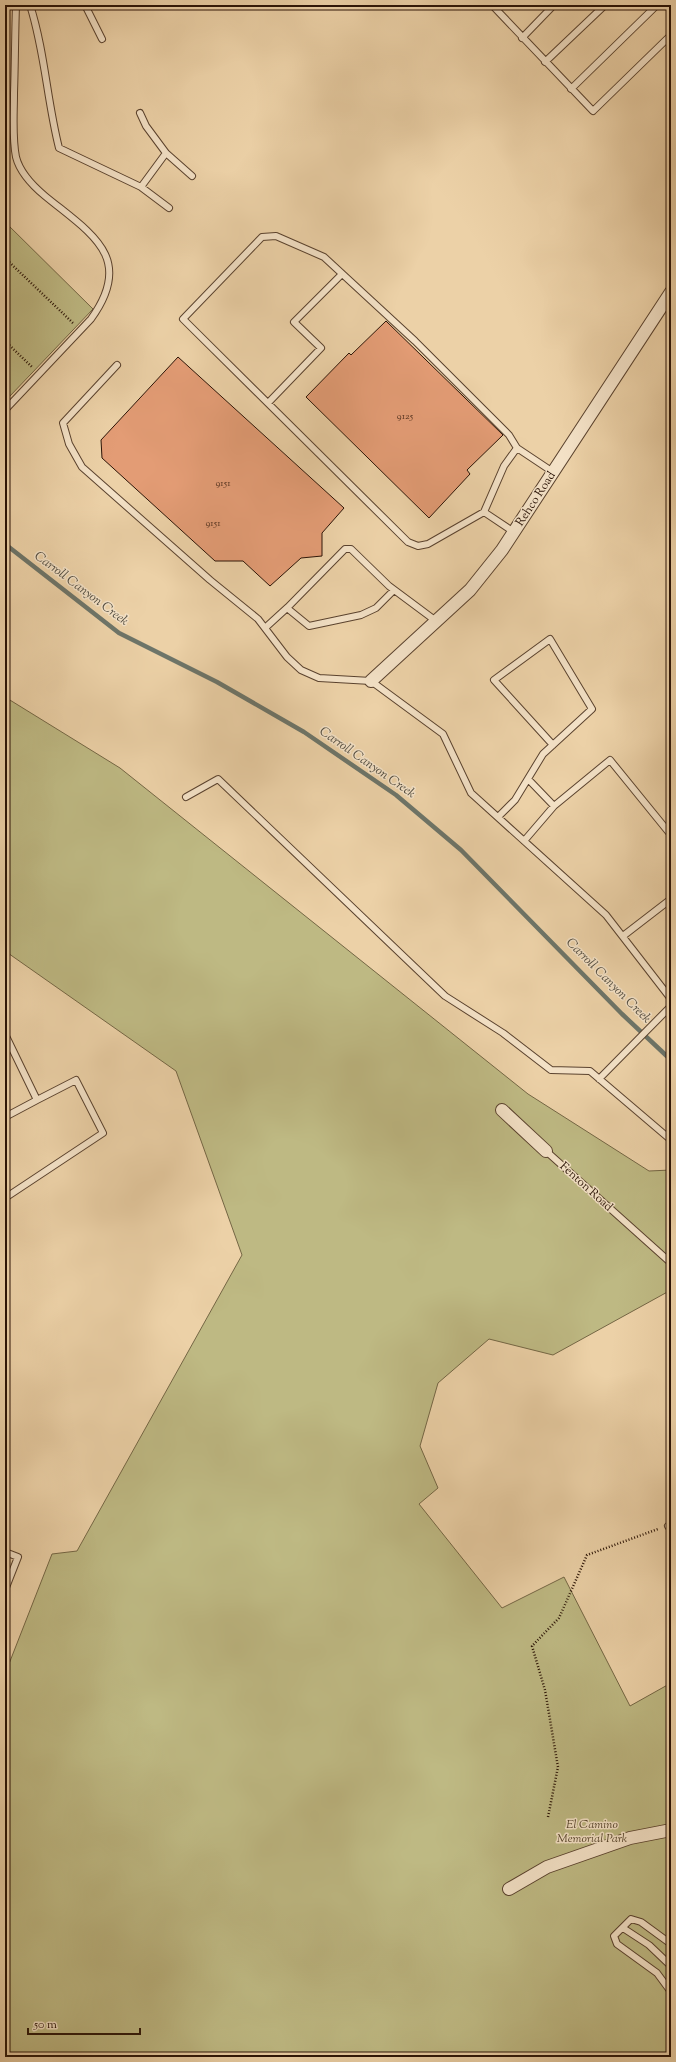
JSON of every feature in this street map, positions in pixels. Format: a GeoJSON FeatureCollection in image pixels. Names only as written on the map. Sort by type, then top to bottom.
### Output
{"type":"FeatureCollection","features":[{"type":"Feature","properties":{"kind":"street","name":"Rehco Road"},"geometry":{"type":"LineString","coordinates":[[371,681],[470,590],[514,532],[671,292]]}},
{"type":"Feature","properties":{"kind":"street","name":"Fenton Road"},"geometry":{"type":"LineString","coordinates":[[502,1110],[546,1151]]}},
{"type":"Feature","properties":{"kind":"street"},"geometry":{"type":"LineString","coordinates":[[509,1889],[547,1867],[622,1840],[671,1830]]}},
{"type":"Feature","properties":{"kind":"lane"},"geometry":{"type":"LineString","coordinates":[[5,410],[80,330],[102,303],[110,273],[107,256],[95,239],[34,186],[22,171],[16,158],[13,132],[16,5]]}},
{"type":"Feature","properties":{"kind":"lane"},"geometry":{"type":"LineString","coordinates":[[30,5],[37,28],[52,121],[59,148],[140,187],[169,208]]}},
{"type":"Feature","properties":{"kind":"lane"},"geometry":{"type":"LineString","coordinates":[[85,5],[102,39]]}},
{"type":"Feature","properties":{"kind":"lane"},"geometry":{"type":"LineString","coordinates":[[492,5],[593,111],[671,35]]}},
{"type":"Feature","properties":{"kind":"lane"},"geometry":{"type":"LineString","coordinates":[[545,62],[605,5]]}},
{"type":"Feature","properties":{"kind":"lane"},"geometry":{"type":"LineString","coordinates":[[571,89],[657,5]]}},
{"type":"Feature","properties":{"kind":"lane"},"geometry":{"type":"LineString","coordinates":[[522,38],[552,6]]}},
{"type":"Feature","properties":{"kind":"lane"},"geometry":{"type":"LineString","coordinates":[[140,113],[146,126],[166,153],[192,176]]}},
{"type":"Feature","properties":{"kind":"lane"},"geometry":{"type":"LineString","coordinates":[[140,187],[166,153]]}},
{"type":"Feature","properties":{"kind":"lane"},"geometry":{"type":"LineString","coordinates":[[517,448],[504,466],[484,512],[428,544],[418,546],[408,542],[183,319],[262,238],[276,236],[310,250],[324,257],[415,341],[504,430],[517,448],[553,472]]}},
{"type":"Feature","properties":{"kind":"lane"},"geometry":{"type":"LineString","coordinates":[[268,403],[321,348],[294,322],[342,274]]}},
{"type":"Feature","properties":{"kind":"lane"},"geometry":{"type":"LineString","coordinates":[[117,365],[63,423],[69,444],[82,467],[210,580],[258,619],[287,657],[301,670],[319,678],[371,681],[442,734],[471,793],[606,915],[671,999]]}},
{"type":"Feature","properties":{"kind":"lane"},"geometry":{"type":"LineString","coordinates":[[484,512],[514,532]]}},
{"type":"Feature","properties":{"kind":"lane"},"geometry":{"type":"LineString","coordinates":[[265,628],[287,608],[345,549],[352,549],[394,590],[436,621]]}},
{"type":"Feature","properties":{"kind":"lane"},"geometry":{"type":"LineString","coordinates":[[287,608],[309,626],[320,625],[339,618],[361,615],[376,608],[394,590]]}},
{"type":"Feature","properties":{"kind":"lane"},"geometry":{"type":"LineString","coordinates":[[498,817],[515,800],[543,754],[553,745],[592,709],[550,639],[494,680],[553,745]]}},
{"type":"Feature","properties":{"kind":"lane"},"geometry":{"type":"LineString","coordinates":[[524,841],[554,806],[610,760],[671,835]]}},
{"type":"Feature","properties":{"kind":"lane"},"geometry":{"type":"LineString","coordinates":[[186,797],[218,779],[445,996],[503,1033],[551,1070],[590,1071],[671,1140]]}},
{"type":"Feature","properties":{"kind":"lane"},"geometry":{"type":"LineString","coordinates":[[528,779],[554,806]]}},
{"type":"Feature","properties":{"kind":"lane"},"geometry":{"type":"LineString","coordinates":[[623,936],[671,900]]}},
{"type":"Feature","properties":{"kind":"lane"},"geometry":{"type":"LineString","coordinates":[[599,1078],[671,1006]]}},
{"type":"Feature","properties":{"kind":"lane"},"geometry":{"type":"LineString","coordinates":[[5,1034],[37,1100]]}},
{"type":"Feature","properties":{"kind":"lane"},"geometry":{"type":"LineString","coordinates":[[5,1117],[76,1080],[103,1133],[5,1198]]}},
{"type":"Feature","properties":{"kind":"lane","name":"Fenton Road"},"geometry":{"type":"LineString","coordinates":[[546,1151],[671,1263]]}},
{"type":"Feature","properties":{"kind":"lane"},"geometry":{"type":"LineString","coordinates":[[5,1552],[18,1557],[5,1590]]}},
{"type":"Feature","properties":{"kind":"lane"},"geometry":{"type":"LineString","coordinates":[[671,1944],[641,1922],[631,1919],[614,1936],[617,1944],[657,1973],[671,1992]]}},
{"type":"Feature","properties":{"kind":"lane"},"geometry":{"type":"LineString","coordinates":[[622,1928],[649,1945],[671,1966]]}},
{"type":"Feature","properties":{"kind":"path"},"geometry":{"type":"LineString","coordinates":[[5,262],[7,260],[80,330]]}},
{"type":"Feature","properties":{"kind":"path"},"geometry":{"type":"LineString","coordinates":[[5,341],[39,374]]}},
{"type":"Feature","properties":{"kind":"path"},"geometry":{"type":"LineString","coordinates":[[548,1817],[558,1767],[545,1690],[532,1646],[559,1618],[587,1555],[670,1528]]}},
{"type":"Feature","properties":{"kind":"green space"},"geometry":{"type":"Polygon","coordinates":[[[5,222],[93,309],[10,396],[5,391],[5,222]]]}},
{"type":"Feature","properties":{"kind":"green space","name":"El Camino Memorial Park"},"geometry":{"type":"Polygon","coordinates":[[[5,697],[120,768],[528,1094],[649,1171],[671,1170],[671,1290],[553,1355],[489,1339],[438,1383],[420,1446],[438,1488],[419,1504],[502,1608],[564,1577],[630,1706],[671,1683],[671,2057],[5,2057],[5,1674],[52,1554],[77,1551],[242,1255],[176,1071],[5,951],[5,697]]]}},
{"type":"Feature","properties":{"kind":"building"},"geometry":{"type":"Polygon","coordinates":[[[386,321],[503,435],[467,470],[470,474],[429,518],[306,397],[349,353],[351,355],[386,321]]]}},
{"type":"Feature","properties":{"kind":"building"},"geometry":{"type":"Polygon","coordinates":[[[178,357],[344,508],[322,533],[322,556],[301,558],[270,586],[243,561],[215,561],[102,458],[101,440],[178,357]]]}},
{"type":"Feature","properties":{"kind":"waterway","name":"Carroll Canyon Creek"},"geometry":{"type":"LineString","coordinates":[[5,544],[119,633],[217,682],[304,732],[396,795],[461,850],[622,1014],[671,1060]]}}]}
